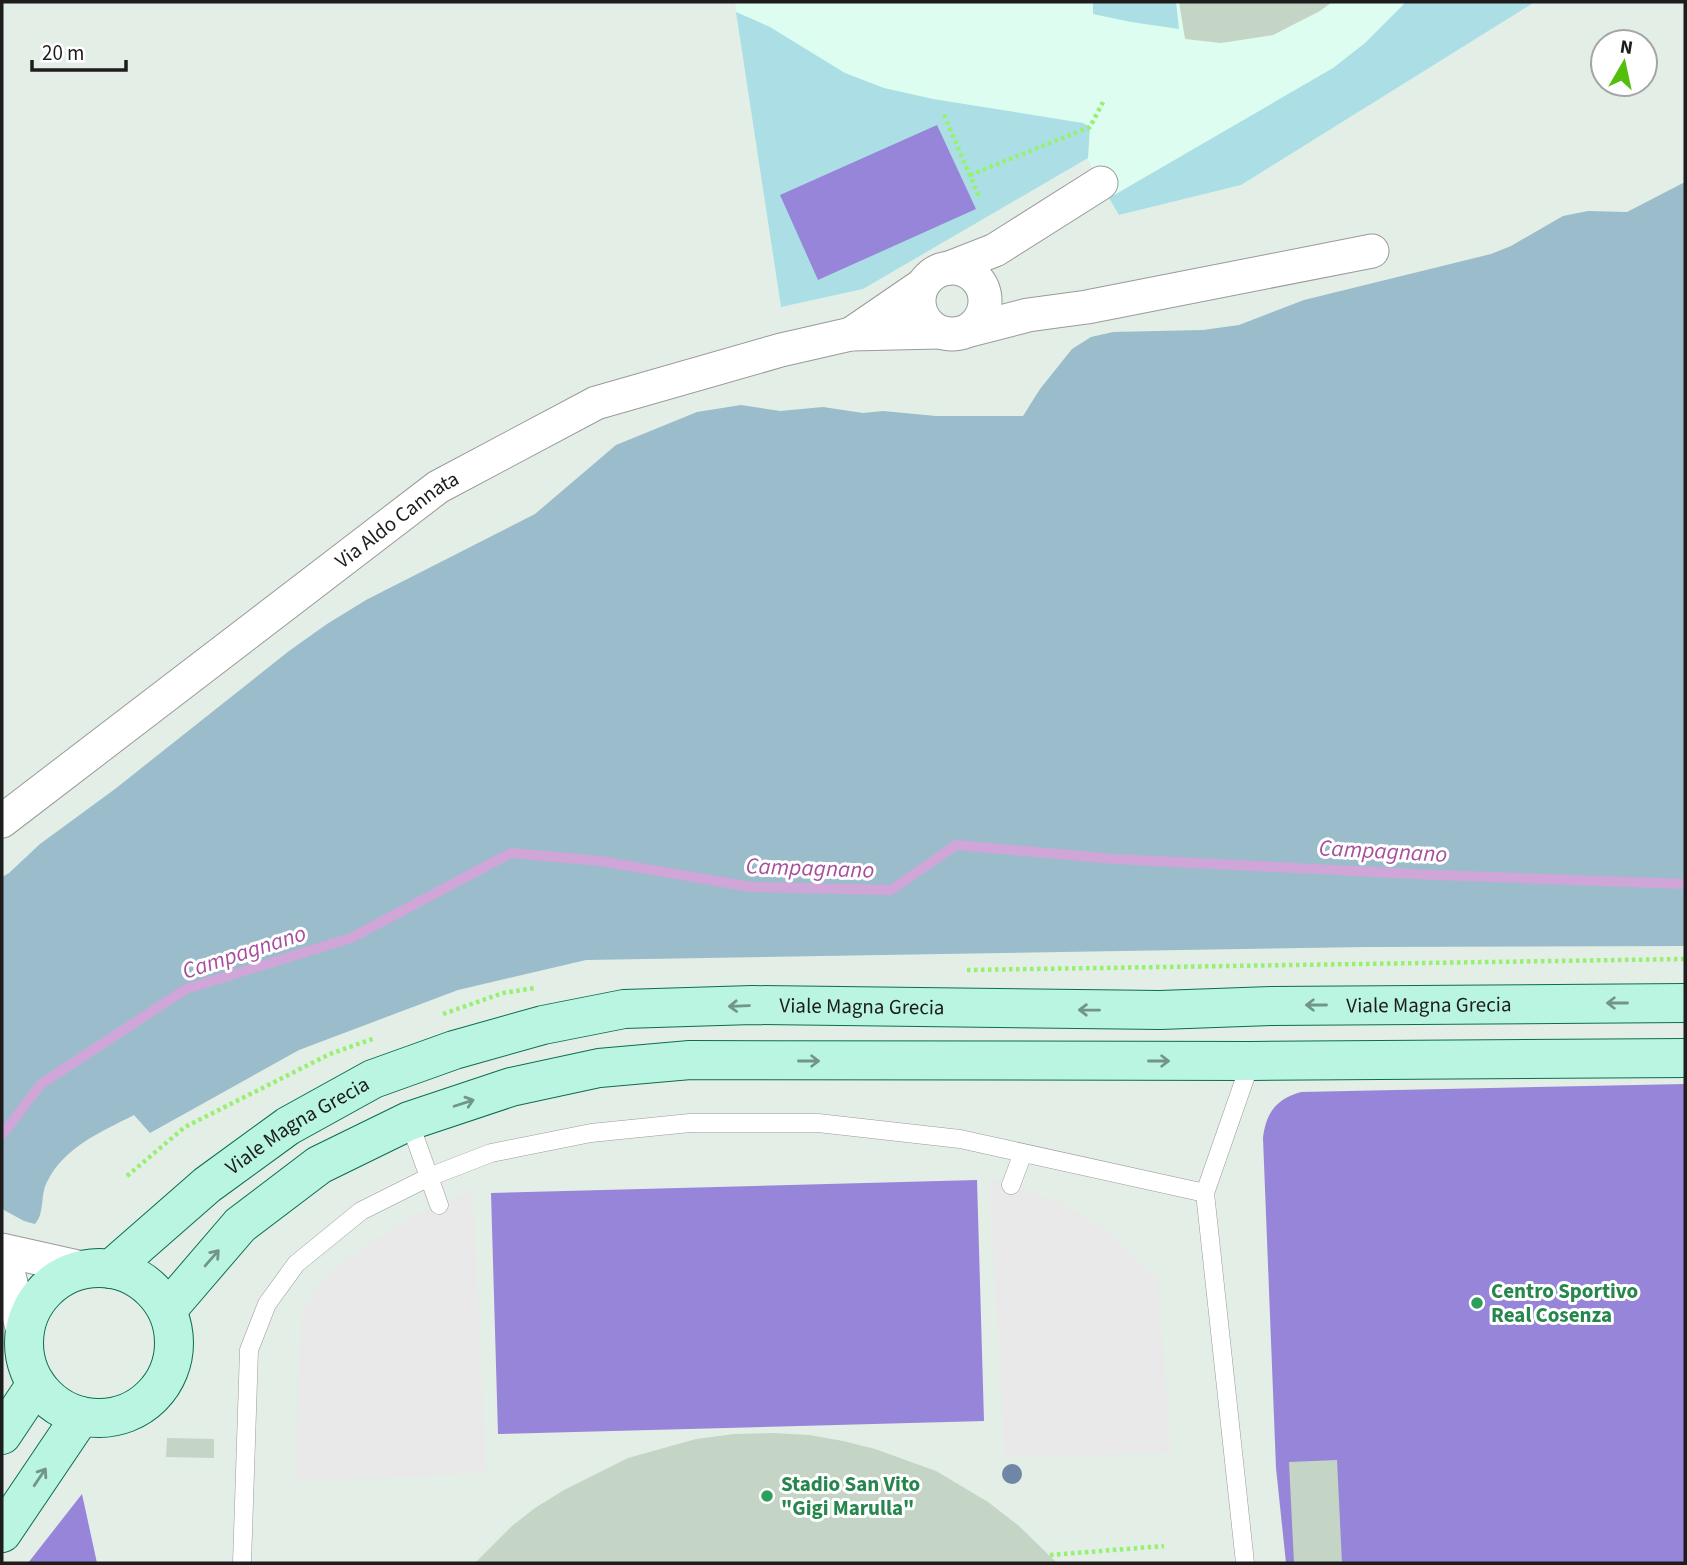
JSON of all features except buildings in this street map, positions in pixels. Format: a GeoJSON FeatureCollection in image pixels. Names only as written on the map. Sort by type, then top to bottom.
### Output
{"type":"FeatureCollection","features":[{"type":"Feature","properties":{"kind":"street","name":"Via Aldo Cannata"},"geometry":{"type":"LineString","coordinates":[[851,334],[921,286],[928,277],[995,250],[1101,183]]}},
{"type":"Feature","properties":{"kind":"street"},"geometry":{"type":"LineString","coordinates":[[921,286],[919,308],[929,327],[954,331],[978,323],[984,313],[984,293],[995,250]]}},
{"type":"Feature","properties":{"kind":"street","name":"Via Aldo Cannata"},"geometry":{"type":"LineString","coordinates":[[2,821],[438,487],[596,403],[781,350],[851,334],[954,331],[1372,251]]}},
{"type":"Feature","properties":{"kind":"street"},"geometry":{"type":"LineString","coordinates":[[949,268],[971,274],[984,293],[1028,315]]}},
{"type":"Feature","properties":{"kind":"street","name":"Viale Magna Grecia"},"geometry":{"type":"LineString","coordinates":[[24,1336],[31,1312],[44,1291],[64,1277],[99,1269],[288,1126],[373,1079],[454,1050],[543,1025],[624,1009],[752,1005],[1160,1010],[1271,1006],[1685,1003]]}},
{"type":"Feature","properties":{"kind":"street","name":"Viale Magna Grecia"},"geometry":{"type":"LineString","coordinates":[[167,1310],[240,1225],[319,1165],[409,1121],[512,1087],[598,1068],[690,1060],[1251,1061],[1685,1058]]}},
{"type":"Feature","properties":{"kind":"street"},"geometry":{"type":"LineString","coordinates":[[3,1250],[99,1269],[134,1276],[153,1290],[167,1310],[174,1334],[173,1358],[165,1381],[149,1399],[129,1412],[105,1418],[80,1416],[63,1409],[48,1398],[36,1384],[26,1361],[24,1336],[3,1250]]}},
{"type":"Feature","properties":{"kind":"street"},"geometry":{"type":"LineString","coordinates":[[2,1435],[36,1384]]}},
{"type":"Feature","properties":{"kind":"street"},"geometry":{"type":"LineString","coordinates":[[2,1533],[80,1416]]}},
{"type":"Feature","properties":{"kind":"lane"},"geometry":{"type":"LineString","coordinates":[[1245,1563],[1205,1193],[1251,1061]]}},
{"type":"Feature","properties":{"kind":"lane"},"geometry":{"type":"LineString","coordinates":[[409,1121],[439,1205]]}},
{"type":"Feature","properties":{"kind":"lane"},"geometry":{"type":"LineString","coordinates":[[242,1563],[249,1350],[267,1304],[296,1264],[361,1211],[429,1177],[491,1153],[591,1133],[690,1123],[818,1123],[960,1139],[1205,1193]]}},
{"type":"Feature","properties":{"kind":"lane"},"geometry":{"type":"LineString","coordinates":[[1011,1185],[1023,1153]]}},
{"type":"Feature","properties":{"kind":"path"},"geometry":{"type":"LineString","coordinates":[[970,175],[1090,127],[1103,103]]}},
{"type":"Feature","properties":{"kind":"path"},"geometry":{"type":"LineString","coordinates":[[944,115],[980,199]]}},
{"type":"Feature","properties":{"kind":"path"},"geometry":{"type":"LineString","coordinates":[[1050,1555],[1164,1546]]}},
{"type":"Feature","properties":{"kind":"shaded area"},"geometry":{"type":"Polygon","coordinates":[[[735,2],[1535,2],[1241,185],[1119,215],[1087,158],[863,289],[781,307],[735,2]]]}},
{"type":"Feature","properties":{"kind":"shaded area"},"geometry":{"type":"Polygon","coordinates":[[[1093,2],[1176,2],[1179,29],[1093,14],[1093,2]]]}},
{"type":"Feature","properties":{"kind":"shaded area"},"geometry":{"type":"Polygon","coordinates":[[[1406,2],[1535,2],[1241,185],[1119,215],[1109,198],[1333,68],[1365,43],[1406,2]]]}},
{"type":"Feature","properties":{"kind":"shaded area"},"geometry":{"type":"Polygon","coordinates":[[[736,12],[770,27],[845,73],[884,88],[933,99],[1083,123],[1090,127],[1088,158],[863,289],[781,307],[736,12]]]}},
{"type":"Feature","properties":{"kind":"shaded area"},"geometry":{"type":"Polygon","coordinates":[[[937,125],[976,209],[818,280],[780,195],[937,125]]]}},
{"type":"Feature","properties":{"kind":"shaded area"},"geometry":{"type":"Polygon","coordinates":[[[1685,182],[1685,946],[1367,947],[586,960],[458,990],[299,1050],[150,1133],[134,1115],[84,1142],[63,1159],[47,1182],[40,1215],[35,1224],[2,1209],[2,877],[40,844],[327,624],[366,600],[535,514],[616,445],[697,412],[741,405],[780,411],[823,407],[863,413],[883,411],[936,416],[1023,416],[1040,389],[1072,349],[1091,337],[1113,332],[1203,330],[1239,325],[1304,300],[1491,254],[1511,246],[1563,216],[1588,211],[1627,212],[1685,182]]]}},
{"type":"Feature","properties":{"kind":"shaded area","name":"Centro Sportivo Real Cosenza"},"geometry":{"type":"Polygon","coordinates":[[[1685,1084],[1685,1563],[1286,1563],[1276,1468],[1263,1138],[1274,1108],[1285,1099],[1301,1092],[1685,1084]]]}},
{"type":"Feature","properties":{"kind":"shaded area"},"geometry":{"type":"Polygon","coordinates":[[[989,1177],[1061,1203],[1105,1229],[1158,1278],[1171,1453],[1005,1457],[989,1177]]]}},
{"type":"Feature","properties":{"kind":"shaded area"},"geometry":{"type":"Polygon","coordinates":[[[977,1180],[984,1421],[498,1434],[491,1193],[977,1180]]]}},
{"type":"Feature","properties":{"kind":"shaded area"},"geometry":{"type":"Polygon","coordinates":[[[473,1190],[486,1473],[294,1482],[302,1310],[325,1278],[365,1245],[421,1212],[473,1190]]]}},
{"type":"Feature","properties":{"kind":"shaded area"},"geometry":{"type":"Polygon","coordinates":[[[82,1494],[97,1563],[28,1563],[82,1494]]]}},
{"type":"Feature","properties":{"kind":"waterway","name":"Campagnano"},"geometry":{"type":"LineString","coordinates":[[2,1135],[41,1084],[186,989],[351,938],[511,853],[600,861],[751,887],[891,890],[956,845],[1114,859],[1685,884]]}},
{"type":"Feature","properties":{"kind":"place","name":"Centro Sportivo Real Cosenza"},"geometry":{"type":"Point","coordinates":[1477,1303]}},
{"type":"Feature","properties":{"kind":"place","name":"Stadio San Vito \"Gigi Marulla\""},"geometry":{"type":"Point","coordinates":[767,1496]}}]}
